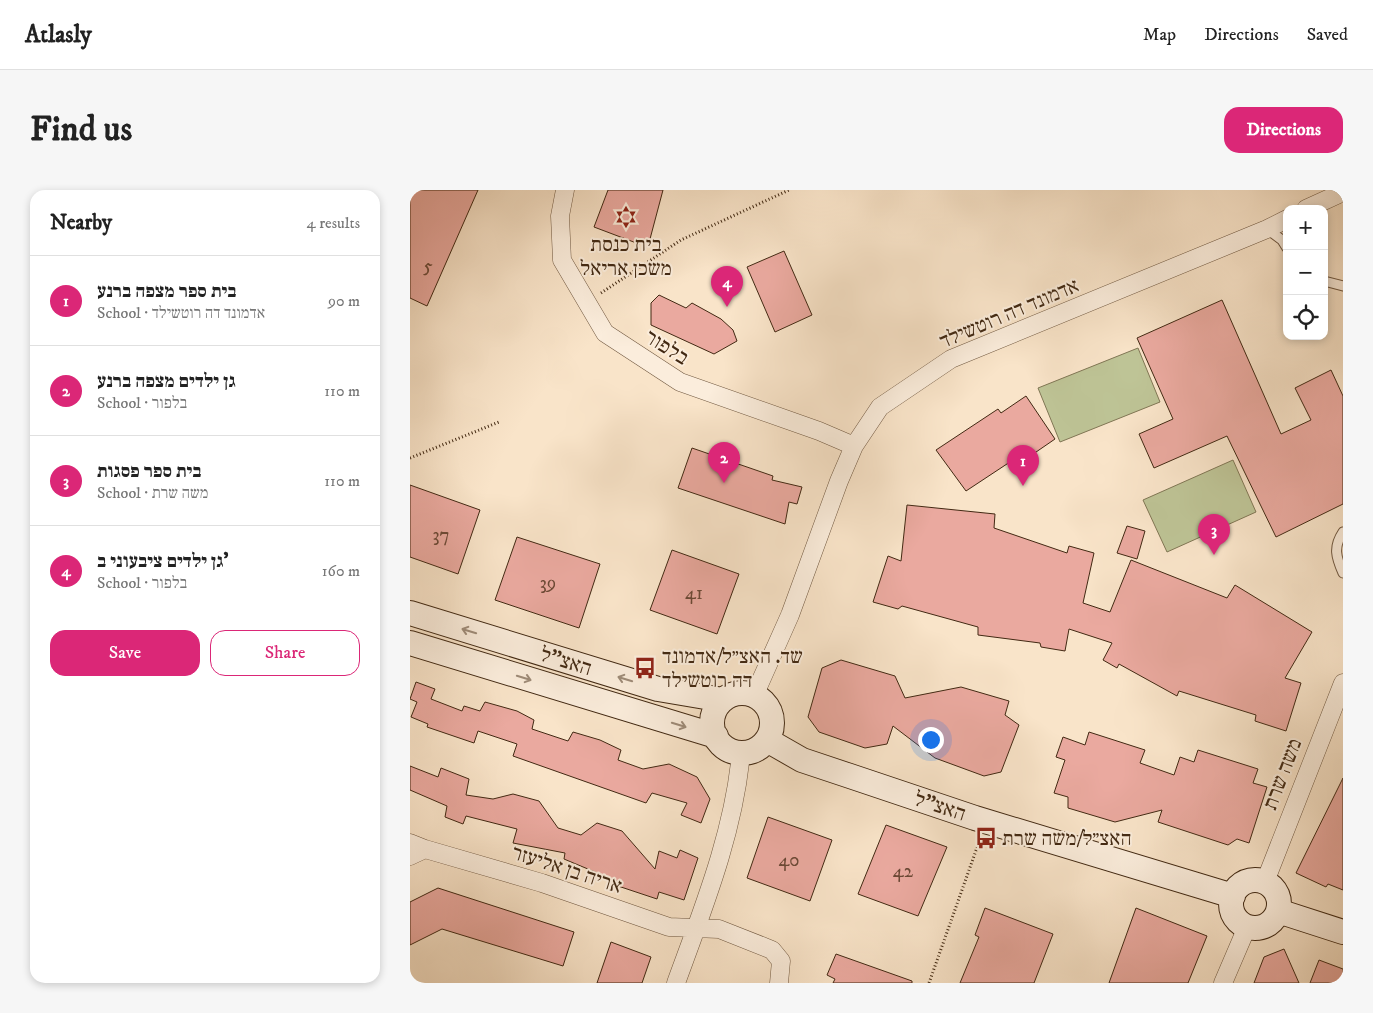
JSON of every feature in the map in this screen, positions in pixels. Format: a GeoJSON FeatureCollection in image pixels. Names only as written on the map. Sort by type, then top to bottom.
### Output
{"type":"FeatureCollection","features":[{"type":"Feature","properties":{"kind":"street","name":"בלפור"},"geometry":{"type":"LineString","coordinates":[[565,190],[560,216],[562,260],[605,333],[680,382],[819,431],[854,446]]}},
{"type":"Feature","properties":{"kind":"street"},"geometry":{"type":"LineString","coordinates":[[1315,205],[1343,192]]}},
{"type":"Feature","properties":{"kind":"street","name":"אדמונד דה רוטשילד"},"geometry":{"type":"LineString","coordinates":[[754,696],[790,615],[838,481],[854,446],[880,407],[951,359],[1283,221]]}},
{"type":"Feature","properties":{"kind":"street","name":"האצ\"ל"},"geometry":{"type":"LineString","coordinates":[[410,613],[658,689],[723,700]]}},
{"type":"Feature","properties":{"kind":"street","name":"האצ\"ל"},"geometry":{"type":"LineString","coordinates":[[410,643],[716,736]]}},
{"type":"Feature","properties":{"kind":"street","name":"משה שרת"},"geometry":{"type":"LineString","coordinates":[[1265,882],[1335,720],[1343,683]]}},
{"type":"Feature","properties":{"kind":"street"},"geometry":{"type":"LineString","coordinates":[[738,694],[754,696],[763,701],[772,718],[772,728],[767,740],[755,750],[741,753],[726,748],[716,736],[713,723],[714,714],[723,700],[738,694]]}},
{"type":"Feature","properties":{"kind":"street","name":"האצ\"ל"},"geometry":{"type":"LineString","coordinates":[[767,740],[802,760],[975,818],[1233,896]]}},
{"type":"Feature","properties":{"kind":"street"},"geometry":{"type":"LineString","coordinates":[[676,983],[696,928],[738,788],[741,753]]}},
{"type":"Feature","properties":{"kind":"street","name":"אריה בן אליעזר"},"geometry":{"type":"LineString","coordinates":[[415,849],[542,884],[669,927],[719,929],[772,950],[781,961],[779,983]]}},
{"type":"Feature","properties":{"kind":"street"},"geometry":{"type":"LineString","coordinates":[[1252,880],[1265,882],[1271,886],[1278,897],[1276,917],[1266,926],[1247,927],[1234,914],[1233,896],[1246,882],[1252,880]]}},
{"type":"Feature","properties":{"kind":"street"},"geometry":{"type":"LineString","coordinates":[[1278,911],[1343,932]]}},
{"type":"Feature","properties":{"kind":"street"},"geometry":{"type":"LineString","coordinates":[[1222,983],[1247,927]]}},
{"type":"Feature","properties":{"kind":"lane"},"geometry":{"type":"LineString","coordinates":[[1267,229],[1283,242]]}},
{"type":"Feature","properties":{"kind":"lane"},"geometry":{"type":"LineString","coordinates":[[1328,282],[1343,286]]}},
{"type":"Feature","properties":{"kind":"lane"},"geometry":{"type":"LineString","coordinates":[[1343,532],[1337,542],[1335,554],[1343,573]]}},
{"type":"Feature","properties":{"kind":"path"},"geometry":{"type":"LineString","coordinates":[[586,303],[681,240],[789,190]]}},
{"type":"Feature","properties":{"kind":"path"},"geometry":{"type":"LineString","coordinates":[[410,458],[499,422]]}},
{"type":"Feature","properties":{"kind":"path"},"geometry":{"type":"LineString","coordinates":[[929,983],[979,842]]}},
{"type":"Feature","properties":{"kind":"green space"},"geometry":{"type":"Polygon","coordinates":[[[1138,348],[1160,402],[1060,442],[1038,388],[1138,348]]]}},
{"type":"Feature","properties":{"kind":"green space"},"geometry":{"type":"Polygon","coordinates":[[[1233,460],[1256,512],[1167,552],[1143,500],[1233,460]]]}},
{"type":"Feature","properties":{"kind":"building"},"geometry":{"type":"Polygon","coordinates":[[[410,190],[478,190],[427,306],[410,298],[410,190]]]}},
{"type":"Feature","properties":{"kind":"building","name":"בית כנסת משכן אריאל"},"geometry":{"type":"Polygon","coordinates":[[[608,190],[663,190],[650,239],[639,244],[594,227],[608,190]]]}},
{"type":"Feature","properties":{"kind":"building"},"geometry":{"type":"Polygon","coordinates":[[[784,251],[812,315],[775,332],[747,267],[784,251]]]}},
{"type":"Feature","properties":{"kind":"building"},"geometry":{"type":"Polygon","coordinates":[[[659,295],[686,308],[692,303],[721,319],[733,330],[737,341],[714,354],[651,325],[651,303],[659,295]]]}},
{"type":"Feature","properties":{"kind":"building"},"geometry":{"type":"Polygon","coordinates":[[[1222,300],[1281,434],[1311,420],[1295,388],[1331,370],[1343,396],[1343,504],[1276,537],[1227,436],[1154,468],[1139,434],[1173,419],[1137,338],[1222,300]]]}},
{"type":"Feature","properties":{"kind":"building"},"geometry":{"type":"Polygon","coordinates":[[[1026,396],[1055,439],[1023,461],[1019,456],[966,491],[936,450],[998,409],[1001,413],[1026,396]]]}},
{"type":"Feature","properties":{"kind":"building"},"geometry":{"type":"Polygon","coordinates":[[[692,448],[773,476],[772,480],[802,487],[797,504],[789,502],[785,524],[678,488],[692,448]]]}},
{"type":"Feature","properties":{"kind":"building"},"geometry":{"type":"Polygon","coordinates":[[[410,485],[480,510],[458,574],[410,557],[410,485]]]}},
{"type":"Feature","properties":{"kind":"building"},"geometry":{"type":"Polygon","coordinates":[[[907,505],[995,514],[994,528],[1067,553],[1069,546],[1094,553],[1083,603],[1110,612],[1131,560],[1227,598],[1235,585],[1312,632],[1285,678],[1301,683],[1286,731],[1255,721],[1256,715],[1179,691],[1177,696],[1119,664],[1117,668],[1103,660],[1112,643],[1069,629],[1065,651],[1041,647],[1040,643],[978,635],[978,627],[902,606],[898,609],[873,602],[888,556],[901,561],[907,505]]]}},
{"type":"Feature","properties":{"kind":"building"},"geometry":{"type":"Polygon","coordinates":[[[1127,526],[1145,531],[1137,559],[1117,553],[1127,526]]]}},
{"type":"Feature","properties":{"kind":"building"},"geometry":{"type":"Polygon","coordinates":[[[517,537],[600,564],[579,628],[495,600],[517,537]]]}},
{"type":"Feature","properties":{"kind":"building"},"geometry":{"type":"Polygon","coordinates":[[[672,550],[739,574],[717,634],[650,610],[672,550]]]}},
{"type":"Feature","properties":{"kind":"building"},"geometry":{"type":"Polygon","coordinates":[[[841,660],[895,676],[905,698],[961,687],[1009,701],[1005,715],[1019,725],[1001,772],[984,776],[935,758],[893,726],[887,744],[865,748],[819,732],[808,717],[822,668],[841,660]]]}},
{"type":"Feature","properties":{"kind":"building"},"geometry":{"type":"Polygon","coordinates":[[[416,682],[435,689],[431,699],[462,711],[464,706],[480,711],[485,702],[517,711],[534,720],[532,729],[568,741],[573,732],[600,740],[621,750],[618,760],[643,769],[669,764],[697,777],[710,799],[701,823],[681,815],[687,803],[652,793],[646,803],[513,756],[517,744],[478,731],[474,743],[427,727],[428,724],[411,717],[417,702],[410,699],[416,682]]]}},
{"type":"Feature","properties":{"kind":"building"},"geometry":{"type":"Polygon","coordinates":[[[1089,732],[1145,750],[1140,763],[1174,775],[1180,757],[1194,762],[1198,750],[1258,769],[1253,783],[1267,787],[1249,843],[1237,839],[1228,845],[1158,822],[1162,810],[1115,822],[1068,808],[1068,797],[1054,793],[1065,760],[1056,757],[1063,737],[1085,745],[1089,732]]]}},
{"type":"Feature","properties":{"kind":"building"},"geometry":{"type":"Polygon","coordinates":[[[410,766],[438,777],[441,768],[469,779],[466,795],[493,799],[513,794],[539,801],[558,828],[581,835],[597,823],[622,831],[655,869],[659,851],[677,858],[680,850],[698,858],[684,900],[659,892],[657,899],[618,886],[619,882],[564,859],[565,853],[513,843],[517,829],[466,816],[463,824],[445,817],[447,806],[410,790],[410,766]]]}},
{"type":"Feature","properties":{"kind":"building"},"geometry":{"type":"Polygon","coordinates":[[[1343,778],[1343,890],[1328,884],[1326,887],[1296,873],[1343,778]]]}},
{"type":"Feature","properties":{"kind":"building"},"geometry":{"type":"Polygon","coordinates":[[[768,817],[832,840],[810,901],[747,878],[768,817]]]}},
{"type":"Feature","properties":{"kind":"building"},"geometry":{"type":"Polygon","coordinates":[[[886,825],[947,847],[918,916],[858,894],[886,825]]]}},
{"type":"Feature","properties":{"kind":"building"},"geometry":{"type":"Polygon","coordinates":[[[438,888],[574,932],[563,966],[442,929],[410,945],[410,902],[438,888]]]}},
{"type":"Feature","properties":{"kind":"building"},"geometry":{"type":"Polygon","coordinates":[[[985,908],[1053,934],[1034,983],[960,983],[979,937],[975,935],[985,908]]]}},
{"type":"Feature","properties":{"kind":"building"},"geometry":{"type":"Polygon","coordinates":[[[1136,908],[1207,936],[1188,983],[1109,983],[1136,908]]]}},
{"type":"Feature","properties":{"kind":"building"},"geometry":{"type":"Polygon","coordinates":[[[611,942],[651,957],[642,983],[597,983],[611,942]]]}},
{"type":"Feature","properties":{"kind":"building"},"geometry":{"type":"Polygon","coordinates":[[[1284,949],[1299,983],[1254,983],[1264,957],[1284,949]]]}},
{"type":"Feature","properties":{"kind":"building"},"geometry":{"type":"Polygon","coordinates":[[[836,954],[912,981],[912,983],[833,983],[835,979],[827,975],[836,954]]]}},
{"type":"Feature","properties":{"kind":"building"},"geometry":{"type":"Polygon","coordinates":[[[1319,960],[1343,969],[1343,983],[1310,983],[1319,960]]]}},
{"type":"Feature","properties":{"kind":"place","name":"בית כנסת משכן אריאל"},"geometry":{"type":"Point","coordinates":[626,217]}},
{"type":"Feature","properties":{"kind":"place","name":"גן ילדים ציבעוני ב'"},"geometry":{"type":"Point","coordinates":[727,307]}},
{"type":"Feature","properties":{"kind":"place","name":"גן ילדים מצפה ברנע"},"geometry":{"type":"Point","coordinates":[724,483]}},
{"type":"Feature","properties":{"kind":"place","name":"בית ספר מצפה ברנע"},"geometry":{"type":"Point","coordinates":[1023,486]}},
{"type":"Feature","properties":{"kind":"place","name":"בית ספר פסגות"},"geometry":{"type":"Point","coordinates":[1214,555]}},
{"type":"Feature","properties":{"kind":"place","name":"שד. האצ״ל/אדמונד דה רוטשילד"},"geometry":{"type":"Point","coordinates":[645,668]}},
{"type":"Feature","properties":{"kind":"place","name":"האצ״ל/משה שרת"},"geometry":{"type":"Point","coordinates":[986,838]}}]}
